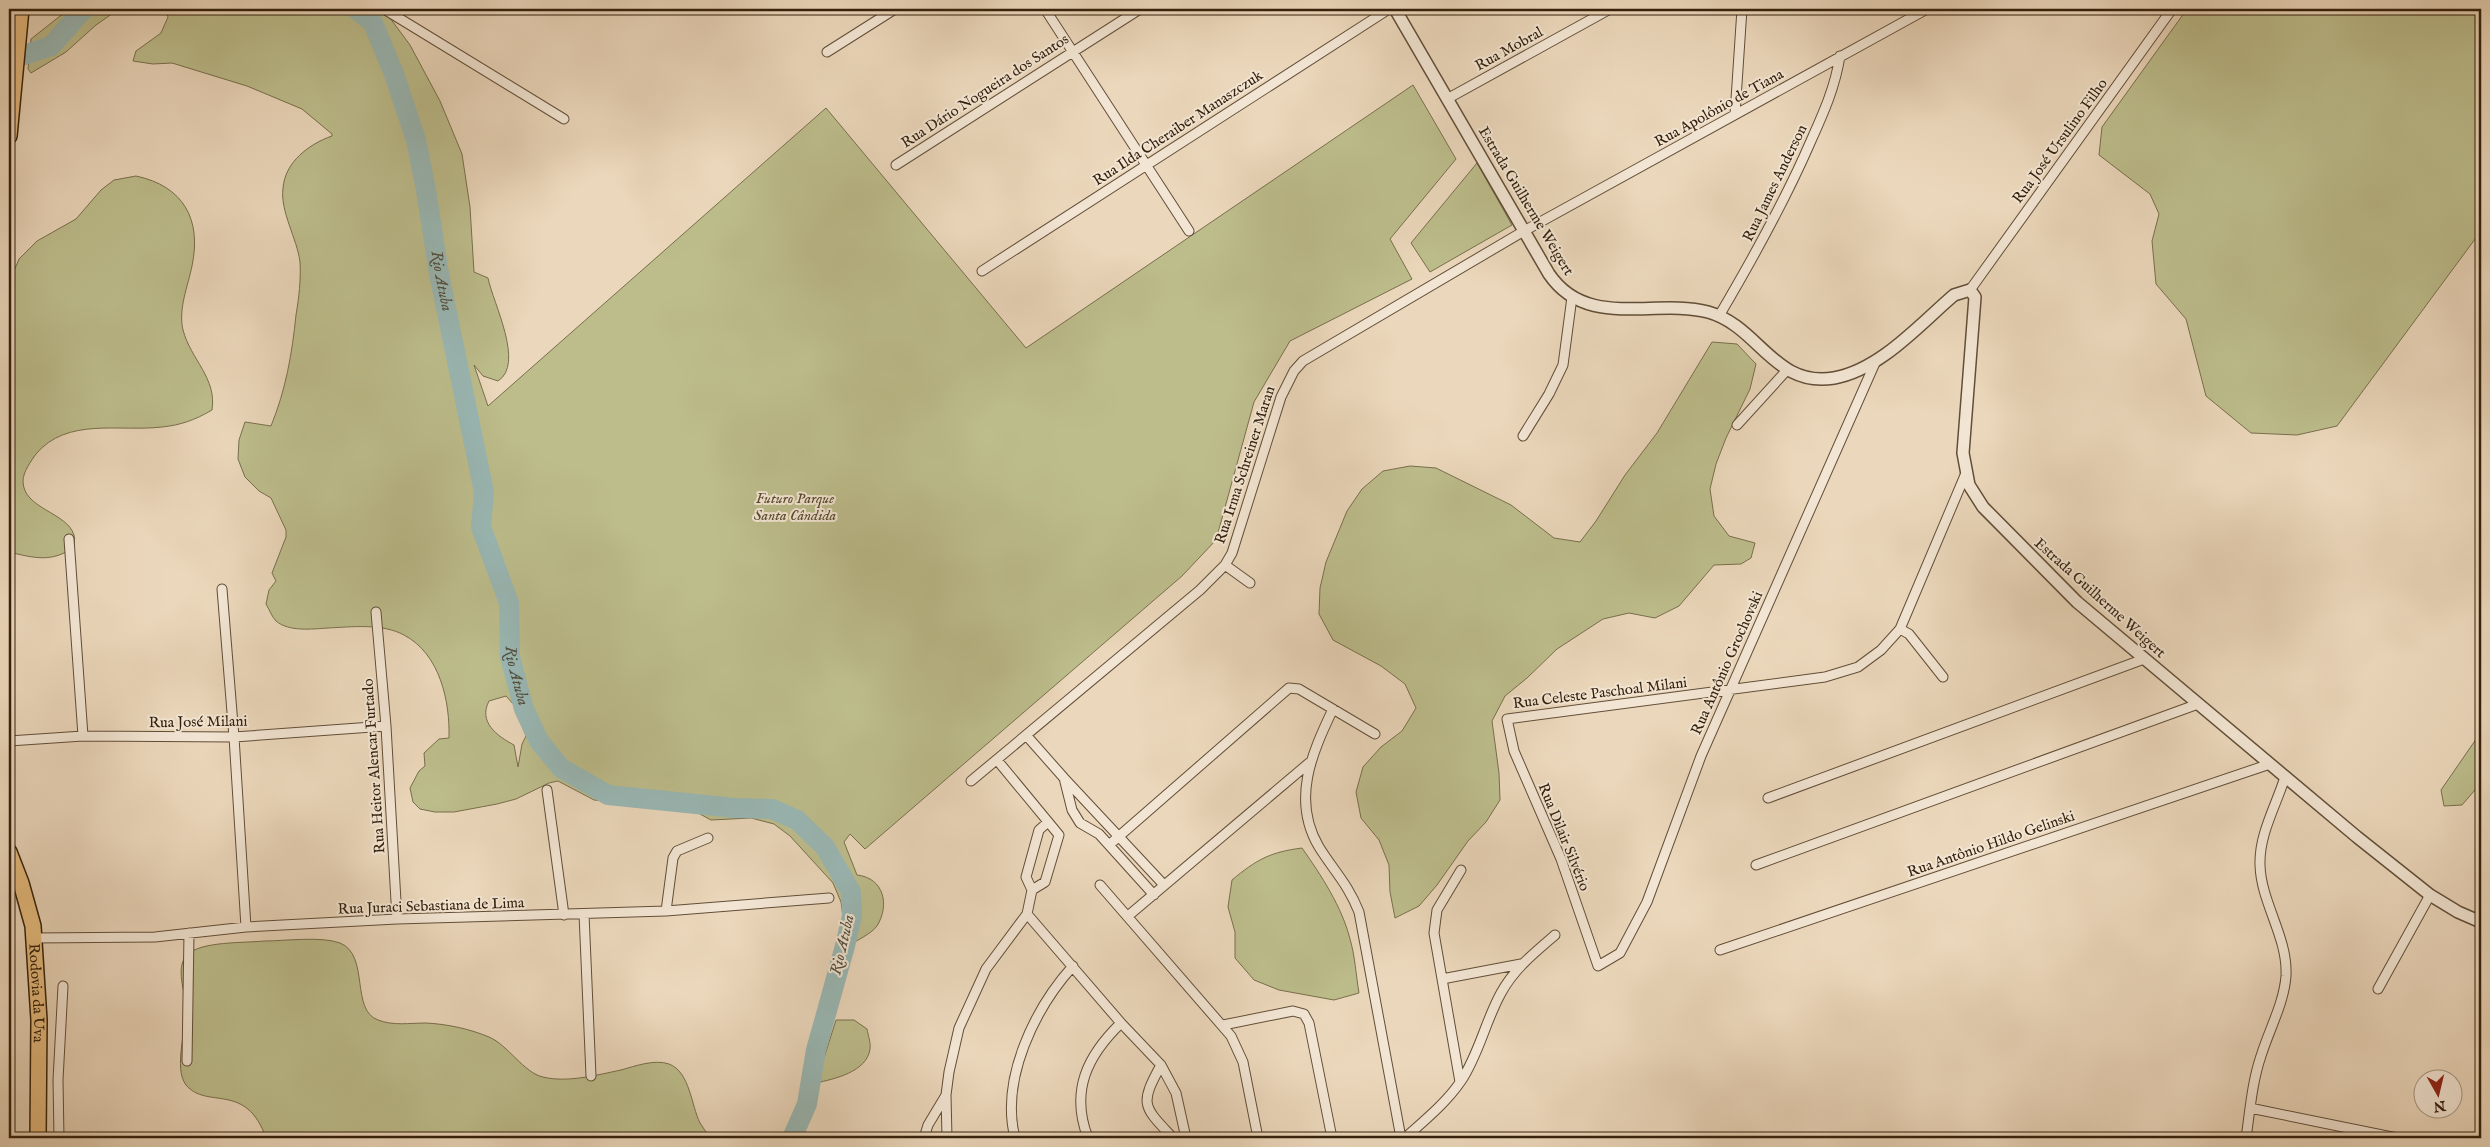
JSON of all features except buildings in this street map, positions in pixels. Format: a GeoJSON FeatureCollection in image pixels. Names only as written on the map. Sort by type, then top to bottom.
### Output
{"type":"FeatureCollection","features":[{"type":"Feature","properties":{"kind":"highway"},"geometry":{"type":"LineString","coordinates":[[9,136],[21,9]]}},
{"type":"Feature","properties":{"kind":"highway","name":"Rodovia da Uva"},"geometry":{"type":"LineString","coordinates":[[9,852],[22,883],[33,926],[39,1020],[38,1138]]}},
{"type":"Feature","properties":{"kind":"street"},"geometry":{"type":"LineString","coordinates":[[384,9],[564,119]]}},
{"type":"Feature","properties":{"kind":"street"},"geometry":{"type":"LineString","coordinates":[[827,52],[895,9]]}},
{"type":"Feature","properties":{"kind":"street"},"geometry":{"type":"LineString","coordinates":[[1045,9],[1189,231]]}},
{"type":"Feature","properties":{"kind":"street","name":"Rua Dário Nogueira dos Santos"},"geometry":{"type":"LineString","coordinates":[[896,165],[1140,9]]}},
{"type":"Feature","properties":{"kind":"street","name":"Rua Ilda Cheraiber Manaszczuk"},"geometry":{"type":"LineString","coordinates":[[982,271],[1390,9]]}},
{"type":"Feature","properties":{"kind":"street","name":"Estrada Guilherme Weigert"},"geometry":{"type":"LineString","coordinates":[[1395,9],[1554,281],[1572,296],[1585,302],[1616,308],[1687,309],[1719,316],[1742,331],[1787,370],[1807,378],[1833,378],[1855,373],[1875,363],[1954,295],[1970,290],[1975,297],[1963,433],[1966,473],[1975,496],[1995,520],[2070,595],[2144,659],[2430,895],[2481,922]]}},
{"type":"Feature","properties":{"kind":"street","name":"Rua Mobral"},"geometry":{"type":"LineString","coordinates":[[1448,99],[1610,9]]}},
{"type":"Feature","properties":{"kind":"street"},"geometry":{"type":"LineString","coordinates":[[1735,114],[1742,9]]}},
{"type":"Feature","properties":{"kind":"street","name":"Rua Apolônio de Tiana"},"geometry":{"type":"LineString","coordinates":[[1524,232],[1927,9]]}},
{"type":"Feature","properties":{"kind":"street","name":"Rua José Ursulino Filho"},"geometry":{"type":"LineString","coordinates":[[1970,290],[2172,9]]}},
{"type":"Feature","properties":{"kind":"street","name":"Rua James Anderson"},"geometry":{"type":"LineString","coordinates":[[1719,316],[1762,242],[1804,159],[1834,89],[1840,56]]}},
{"type":"Feature","properties":{"kind":"street","name":"Rua Irma Schreiner Maran"},"geometry":{"type":"LineString","coordinates":[[971,781],[1200,590],[1225,565],[1241,528],[1282,397],[1294,371],[1314,354],[1524,232]]}},
{"type":"Feature","properties":{"kind":"street"},"geometry":{"type":"LineString","coordinates":[[1523,436],[1550,394],[1563,365],[1572,296]]}},
{"type":"Feature","properties":{"kind":"street","name":"Rua Antônio Grochovski"},"geometry":{"type":"LineString","coordinates":[[1598,966],[1620,953],[1644,910],[1701,756],[1875,363]]}},
{"type":"Feature","properties":{"kind":"street"},"geometry":{"type":"LineString","coordinates":[[1737,425],[1787,370]]}},
{"type":"Feature","properties":{"kind":"street","name":"Rua Celeste Paschoal Milani"},"geometry":{"type":"LineString","coordinates":[[1506,719],[1844,673],[1869,660],[1900,629],[1966,473]]}},
{"type":"Feature","properties":{"kind":"street"},"geometry":{"type":"LineString","coordinates":[[69,539],[83,736]]}},
{"type":"Feature","properties":{"kind":"street"},"geometry":{"type":"LineString","coordinates":[[1225,565],[1250,582]]}},
{"type":"Feature","properties":{"kind":"street"},"geometry":{"type":"LineString","coordinates":[[222,589],[246,927]]}},
{"type":"Feature","properties":{"kind":"street","name":"Rua Heitor Alencar Furtado"},"geometry":{"type":"LineString","coordinates":[[376,612],[386,726],[397,919]]}},
{"type":"Feature","properties":{"kind":"street"},"geometry":{"type":"LineString","coordinates":[[1900,629],[1909,634],[1944,677]]}},
{"type":"Feature","properties":{"kind":"street"},"geometry":{"type":"LineString","coordinates":[[1768,798],[2144,659]]}},
{"type":"Feature","properties":{"kind":"street"},"geometry":{"type":"LineString","coordinates":[[1109,845],[1285,691],[1294,687],[1375,734]]}},
{"type":"Feature","properties":{"kind":"street"},"geometry":{"type":"LineString","coordinates":[[1756,865],[2198,704]]}},
{"type":"Feature","properties":{"kind":"street"},"geometry":{"type":"LineString","coordinates":[[1333,709],[1309,763],[1306,794],[1312,828],[1320,848],[1347,884],[1358,912],[1401,1138]]}},
{"type":"Feature","properties":{"kind":"street","name":"Rua Dilair Silvério"},"geometry":{"type":"LineString","coordinates":[[1506,719],[1514,751],[1560,859],[1598,966]]}},
{"type":"Feature","properties":{"kind":"street","name":"Rua José Milani"},"geometry":{"type":"LineString","coordinates":[[9,741],[83,736],[234,737],[386,726]]}},
{"type":"Feature","properties":{"kind":"street"},"geometry":{"type":"LineString","coordinates":[[1026,735],[1164,886]]}},
{"type":"Feature","properties":{"kind":"street"},"geometry":{"type":"LineString","coordinates":[[997,760],[1059,835],[1045,882],[1032,890]]}},
{"type":"Feature","properties":{"kind":"street"},"geometry":{"type":"LineString","coordinates":[[1128,916],[1309,763]]}},
{"type":"Feature","properties":{"kind":"street","name":"Rua Antônio Hildo Gelinski"},"geometry":{"type":"LineString","coordinates":[[1720,950],[2270,764]]}},
{"type":"Feature","properties":{"kind":"street"},"geometry":{"type":"LineString","coordinates":[[2246,1138],[2256,1075],[2280,1001],[2286,976],[2284,955],[2265,894],[2260,866],[2262,841],[2285,777]]}},
{"type":"Feature","properties":{"kind":"street"},"geometry":{"type":"LineString","coordinates":[[1064,778],[1080,823],[1099,834],[1154,895]]}},
{"type":"Feature","properties":{"kind":"street"},"geometry":{"type":"LineString","coordinates":[[546,790],[564,915]]}},
{"type":"Feature","properties":{"kind":"street"},"geometry":{"type":"LineString","coordinates":[[1076,816],[1081,809],[1092,805]]}},
{"type":"Feature","properties":{"kind":"street"},"geometry":{"type":"LineString","coordinates":[[947,1138],[946,1094],[953,1050],[967,1006],[986,969],[1027,914],[1032,890],[1026,877],[1039,830],[1048,822]]}},
{"type":"Feature","properties":{"kind":"street"},"geometry":{"type":"LineString","coordinates":[[666,911],[673,858],[677,851],[708,838]]}},
{"type":"Feature","properties":{"kind":"street"},"geometry":{"type":"LineString","coordinates":[[1460,1082],[1436,948],[1434,920],[1441,900],[1461,870]]}},
{"type":"Feature","properties":{"kind":"street"},"geometry":{"type":"LineString","coordinates":[[1100,885],[1223,1025],[1238,1049],[1243,1062],[1258,1138]]}},
{"type":"Feature","properties":{"kind":"street"},"geometry":{"type":"LineString","coordinates":[[2378,989],[2430,895]]}},
{"type":"Feature","properties":{"kind":"street","name":"Rua Juraci Sebastiana de Lima"},"geometry":{"type":"LineString","coordinates":[[34,938],[155,937],[246,927],[397,919],[666,911],[829,898]]}},
{"type":"Feature","properties":{"kind":"street"},"geometry":{"type":"LineString","coordinates":[[584,914],[592,1076]]}},
{"type":"Feature","properties":{"kind":"street"},"geometry":{"type":"LineString","coordinates":[[1027,914],[1074,966],[1121,1023],[1161,1065],[1176,1093],[1186,1138]]}},
{"type":"Feature","properties":{"kind":"street"},"geometry":{"type":"LineString","coordinates":[[187,1061],[189,933]]}},
{"type":"Feature","properties":{"kind":"street"},"geometry":{"type":"LineString","coordinates":[[1405,1138],[1442,1104],[1460,1082],[1475,1057],[1500,994],[1521,964],[1555,935]]}},
{"type":"Feature","properties":{"kind":"street"},"geometry":{"type":"LineString","coordinates":[[1442,979],[1521,964]]}},
{"type":"Feature","properties":{"kind":"street"},"geometry":{"type":"LineString","coordinates":[[1015,1138],[1014,1099],[1023,1048],[1044,1004],[1074,966]]}},
{"type":"Feature","properties":{"kind":"street"},"geometry":{"type":"LineString","coordinates":[[60,1138],[58,1080],[63,986]]}},
{"type":"Feature","properties":{"kind":"street"},"geometry":{"type":"LineString","coordinates":[[1223,1025],[1293,1011],[1304,1014],[1309,1022],[1332,1138]]}},
{"type":"Feature","properties":{"kind":"street"},"geometry":{"type":"LineString","coordinates":[[1088,1138],[1081,1105],[1086,1071],[1100,1046],[1121,1023]]}},
{"type":"Feature","properties":{"kind":"street"},"geometry":{"type":"LineString","coordinates":[[1161,1065],[1147,1091],[1146,1103],[1150,1112],[1173,1138]]}},
{"type":"Feature","properties":{"kind":"street"},"geometry":{"type":"LineString","coordinates":[[924,1138],[928,1125],[946,1094]]}},
{"type":"Feature","properties":{"kind":"street"},"geometry":{"type":"LineString","coordinates":[[2250,1108],[2397,1138]]}},
{"type":"Feature","properties":{"kind":"green space"},"geometry":{"type":"Polygon","coordinates":[[[69,9],[119,9],[96,25],[66,52],[31,73],[28,69],[31,39],[69,9]]]}},
{"type":"Feature","properties":{"kind":"green space","name":"Futuro Parque Santa Cândida"},"geometry":{"type":"Polygon","coordinates":[[[165,9],[376,9],[390,18],[410,45],[440,101],[462,154],[470,207],[474,272],[488,278],[505,332],[508,348],[509,361],[506,373],[498,381],[483,376],[474,365],[488,406],[826,108],[1026,348],[1413,85],[1456,159],[1390,239],[1412,279],[1290,341],[1254,402],[1216,540],[1182,576],[865,849],[850,834],[844,842],[857,875],[873,881],[879,887],[884,901],[881,918],[877,926],[867,935],[847,946],[841,902],[833,883],[790,836],[774,824],[751,818],[711,820],[689,808],[594,800],[558,781],[549,783],[516,799],[497,804],[454,812],[435,812],[420,809],[413,802],[410,788],[419,771],[425,766],[424,753],[439,739],[449,738],[445,694],[434,666],[426,654],[416,643],[404,635],[386,629],[356,627],[301,629],[287,627],[276,621],[266,604],[269,590],[276,581],[272,573],[286,537],[286,530],[271,498],[259,491],[245,477],[238,459],[239,440],[245,422],[271,426],[281,399],[290,358],[299,295],[300,262],[284,206],[283,188],[285,179],[293,162],[300,155],[323,139],[332,136],[332,134],[302,109],[247,86],[172,63],[153,64],[133,61],[136,51],[161,33],[168,17],[165,9]],[[506,696],[489,701],[486,715],[491,728],[514,745],[518,767],[522,744],[526,736],[514,705],[506,696]]]}},
{"type":"Feature","properties":{"kind":"green space"},"geometry":{"type":"Polygon","coordinates":[[[2187,9],[2481,9],[2481,231],[2337,426],[2297,435],[2251,433],[2206,396],[2186,319],[2156,284],[2152,241],[2159,214],[2150,194],[2099,155],[2102,127],[2187,9]]]}},
{"type":"Feature","properties":{"kind":"green space"},"geometry":{"type":"Polygon","coordinates":[[[1477,163],[1512,225],[1430,272],[1411,243],[1477,163]]]}},
{"type":"Feature","properties":{"kind":"green space"},"geometry":{"type":"Polygon","coordinates":[[[136,176],[152,181],[177,196],[191,220],[194,234],[194,249],[184,298],[182,322],[187,341],[211,388],[212,410],[194,419],[175,425],[146,428],[94,428],[63,435],[49,442],[36,454],[26,470],[23,478],[25,490],[37,504],[70,527],[74,535],[74,547],[58,555],[43,558],[9,552],[9,283],[19,259],[37,241],[76,219],[101,190],[114,180],[136,176]]]}},
{"type":"Feature","properties":{"kind":"green space"},"geometry":{"type":"Polygon","coordinates":[[[1712,342],[1737,344],[1756,364],[1750,389],[1726,438],[1716,464],[1710,489],[1714,516],[1729,536],[1755,543],[1751,558],[1741,564],[1714,565],[1679,606],[1655,618],[1629,613],[1603,619],[1557,649],[1505,696],[1492,721],[1499,773],[1500,800],[1486,822],[1468,841],[1437,885],[1419,906],[1395,918],[1390,892],[1389,865],[1379,840],[1361,818],[1356,792],[1363,767],[1381,747],[1402,731],[1416,708],[1405,684],[1381,666],[1333,640],[1319,614],[1320,588],[1326,562],[1347,511],[1362,489],[1383,471],[1410,466],[1436,468],[1511,505],[1554,538],[1580,542],[1596,521],[1625,475],[1657,433],[1712,342]]]}},
{"type":"Feature","properties":{"kind":"green space"},"geometry":{"type":"Polygon","coordinates":[[[2481,732],[2481,783],[2462,805],[2444,806],[2441,790],[2481,732]]]}},
{"type":"Feature","properties":{"kind":"green space"},"geometry":{"type":"Polygon","coordinates":[[[1302,848],[1323,880],[1342,915],[1352,945],[1359,993],[1334,1000],[1279,990],[1254,980],[1235,958],[1235,932],[1228,907],[1232,880],[1264,858],[1302,848]]]}},
{"type":"Feature","properties":{"kind":"green space"},"geometry":{"type":"Polygon","coordinates":[[[313,939],[340,943],[349,949],[355,959],[364,1005],[370,1014],[378,1020],[396,1024],[442,1024],[482,1034],[503,1046],[529,1070],[543,1077],[552,1079],[582,1078],[651,1063],[669,1064],[676,1068],[686,1081],[697,1116],[710,1138],[266,1138],[258,1120],[248,1109],[237,1103],[195,1092],[186,1085],[182,1078],[181,1068],[186,1015],[181,973],[183,960],[193,950],[202,947],[264,941],[313,939]]]}},
{"type":"Feature","properties":{"kind":"green space"},"geometry":{"type":"Polygon","coordinates":[[[836,1020],[854,1020],[867,1029],[870,1042],[868,1057],[849,1073],[816,1083],[836,1020]]]}},
{"type":"Feature","properties":{"kind":"waterway","name":"Rio Atuba"},"geometry":{"type":"LineString","coordinates":[[9,60],[51,46],[84,9]]}},
{"type":"Feature","properties":{"kind":"waterway","name":"Rio Atuba"},"geometry":{"type":"LineString","coordinates":[[356,9],[373,23],[394,74],[416,140],[439,274],[484,492],[481,527],[509,603],[510,657],[524,709],[539,741],[561,768],[608,795],[735,808],[772,809],[797,820],[825,847],[851,892],[852,916],[845,946],[816,1050],[807,1104],[792,1138]]}}]}
